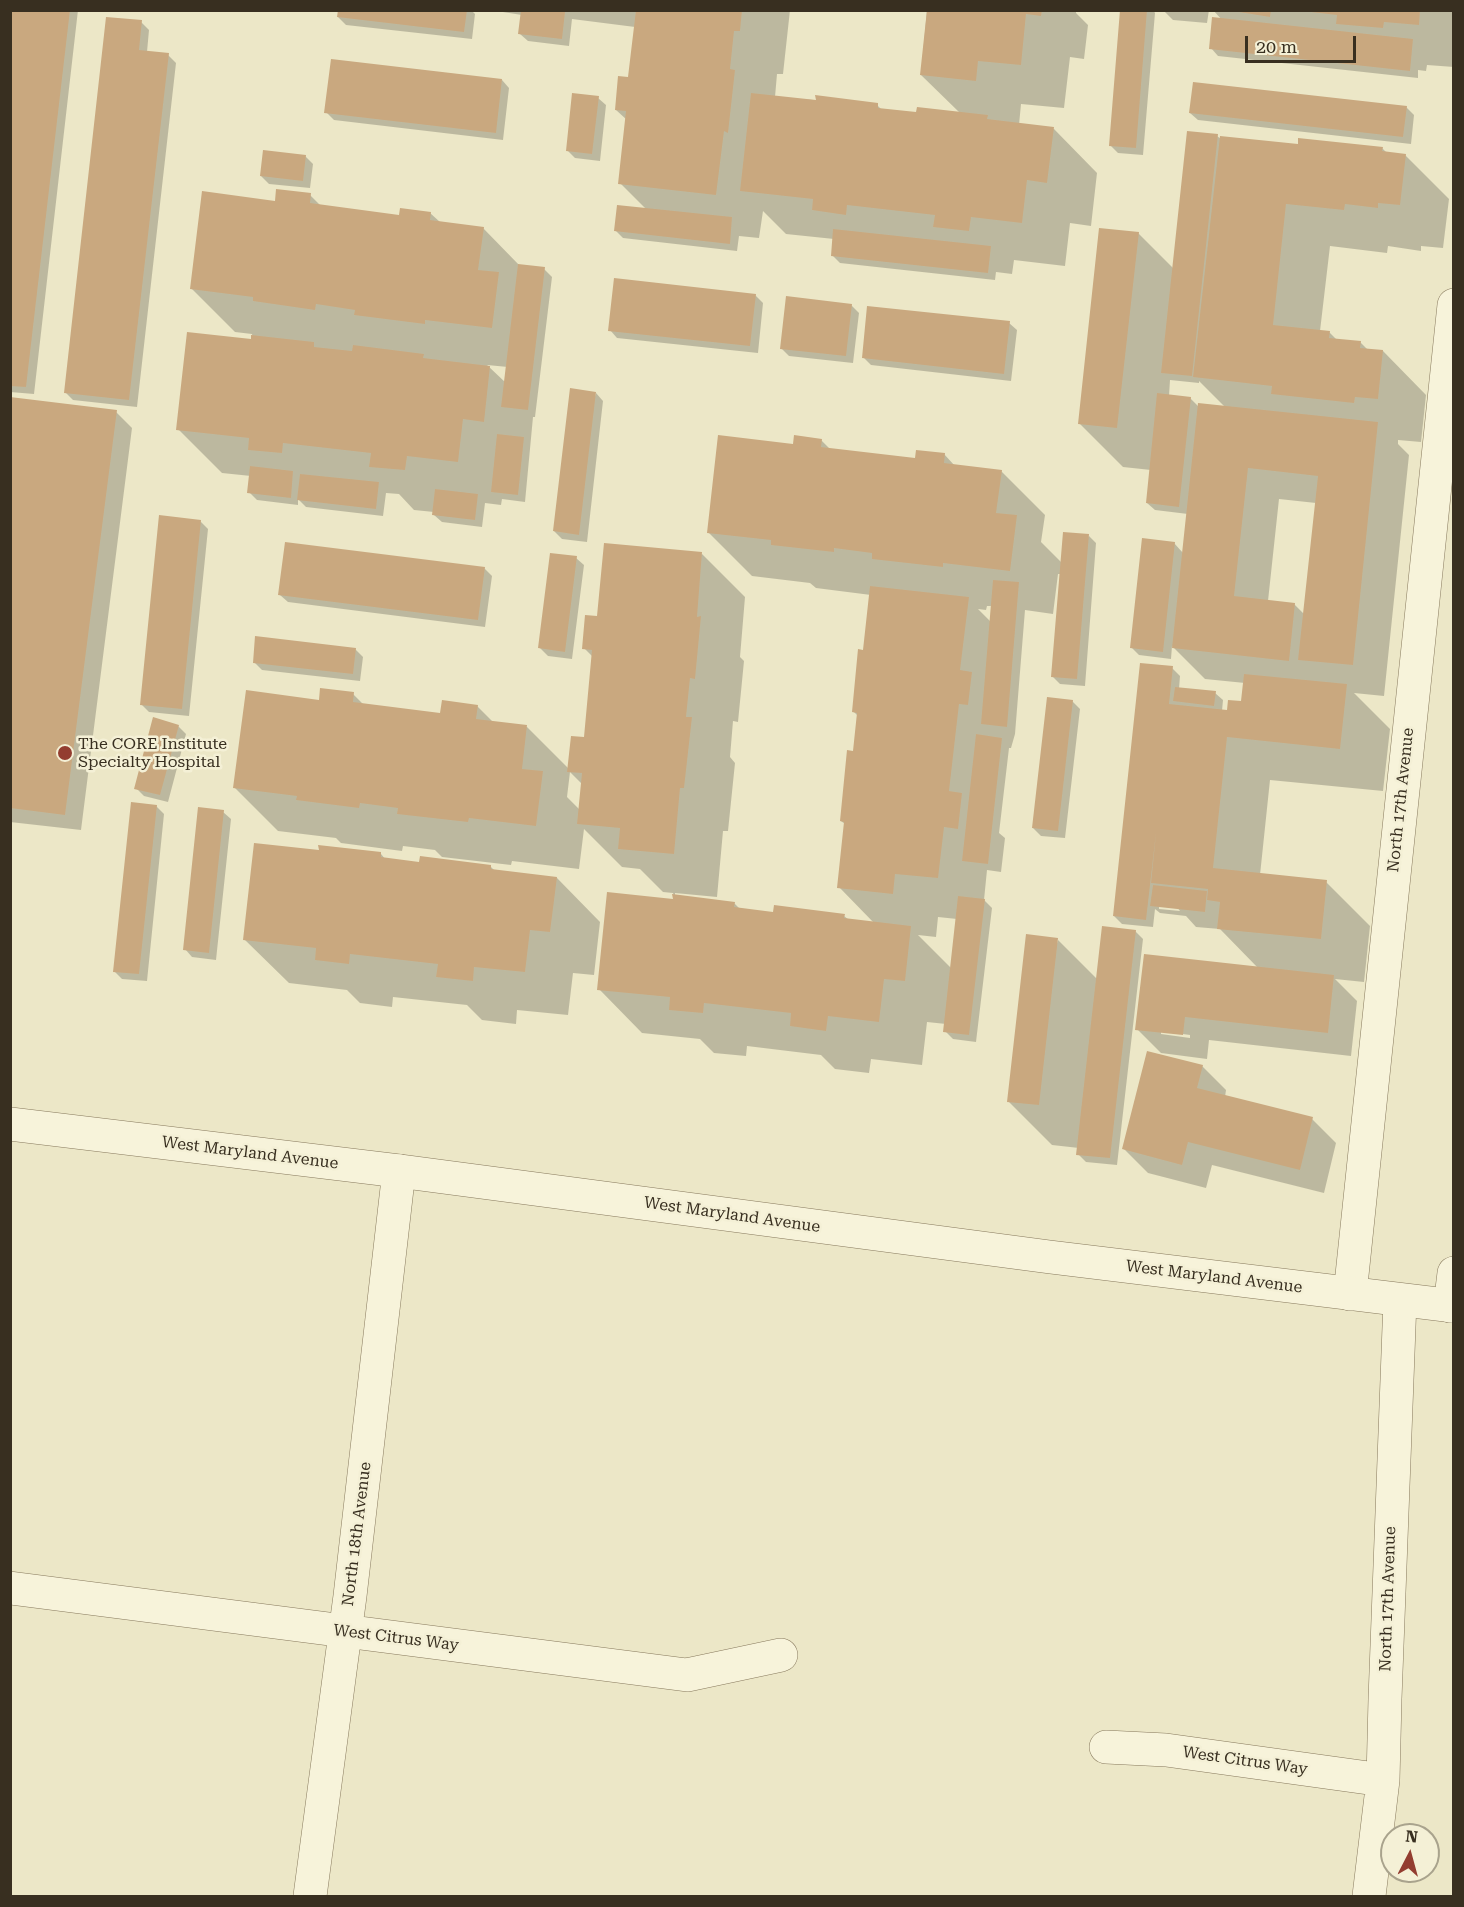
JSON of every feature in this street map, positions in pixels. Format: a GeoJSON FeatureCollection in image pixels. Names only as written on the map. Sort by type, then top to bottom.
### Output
{"type":"FeatureCollection","features":[{"type":"Feature","properties":{"kind":"street","name":"North 17th Avenue"},"geometry":{"type":"LineString","coordinates":[[1350,1294],[1454,305]]}},
{"type":"Feature","properties":{"kind":"street","name":"West Maryland Avenue"},"geometry":{"type":"LineString","coordinates":[[10,1124],[399,1171],[1050,1257],[1452,1306]]}},
{"type":"Feature","properties":{"kind":"street","name":"North 18th Avenue"},"geometry":{"type":"LineString","coordinates":[[310,1896],[345,1631],[399,1171]]}},
{"type":"Feature","properties":{"kind":"street"},"geometry":{"type":"LineString","coordinates":[[1452,1306],[1454,1273]]}},
{"type":"Feature","properties":{"kind":"street","name":"North 17th Avenue"},"geometry":{"type":"LineString","coordinates":[[1369,1896],[1383,1780],[1400,1300]]}},
{"type":"Feature","properties":{"kind":"street","name":"West Citrus Way"},"geometry":{"type":"LineString","coordinates":[[10,1588],[687,1676],[781,1655]]}},
{"type":"Feature","properties":{"kind":"street","name":"West Citrus Way"},"geometry":{"type":"LineString","coordinates":[[1106,1747],[1166,1750],[1383,1780]]}},
{"type":"Feature","properties":{"kind":"building"},"geometry":{"type":"Polygon","coordinates":[[[10,10],[70,10],[26,387],[10,386],[10,10]]]}},
{"type":"Feature","properties":{"kind":"building"},"geometry":{"type":"Polygon","coordinates":[[[338,10],[467,10],[464,32],[337,17],[338,10]]]}},
{"type":"Feature","properties":{"kind":"building"},"geometry":{"type":"Polygon","coordinates":[[[521,10],[565,12],[562,39],[518,34],[521,10]]]}},
{"type":"Feature","properties":{"kind":"building"},"geometry":{"type":"Polygon","coordinates":[[[636,10],[742,10],[740,31],[734,31],[730,69],[735,70],[728,133],[724,131],[716,195],[618,184],[626,111],[615,110],[618,76],[628,77],[636,10]]]}},
{"type":"Feature","properties":{"kind":"building"},"geometry":{"type":"Polygon","coordinates":[[[927,10],[1042,10],[1041,16],[1026,14],[1021,65],[978,61],[976,81],[920,75],[927,10]]]}},
{"type":"Feature","properties":{"kind":"building"},"geometry":{"type":"Polygon","coordinates":[[[1120,10],[1147,10],[1136,148],[1109,146],[1120,10]]]}},
{"type":"Feature","properties":{"kind":"building"},"geometry":{"type":"Polygon","coordinates":[[[1227,10],[1271,10],[1270,17],[1227,10]]]}},
{"type":"Feature","properties":{"kind":"building"},"geometry":{"type":"Polygon","coordinates":[[[1312,10],[1420,10],[1419,25],[1384,22],[1383,28],[1336,24],[1337,15],[1311,12],[1312,10]]]}},
{"type":"Feature","properties":{"kind":"building"},"geometry":{"type":"Polygon","coordinates":[[[106,17],[142,20],[139,50],[169,53],[129,400],[64,393],[106,17]]]}},
{"type":"Feature","properties":{"kind":"building"},"geometry":{"type":"Polygon","coordinates":[[[1212,17],[1413,39],[1410,71],[1209,49],[1212,17]]]}},
{"type":"Feature","properties":{"kind":"building"},"geometry":{"type":"Polygon","coordinates":[[[331,59],[502,79],[496,133],[324,113],[331,59]]]}},
{"type":"Feature","properties":{"kind":"building"},"geometry":{"type":"Polygon","coordinates":[[[1193,82],[1407,106],[1403,137],[1189,113],[1193,82]]]}},
{"type":"Feature","properties":{"kind":"building"},"geometry":{"type":"Polygon","coordinates":[[[572,93],[599,96],[592,154],[566,151],[572,93]]]}},
{"type":"Feature","properties":{"kind":"building"},"geometry":{"type":"Polygon","coordinates":[[[751,93],[816,100],[815,95],[878,103],[878,108],[916,112],[917,107],[988,115],[987,119],[1054,127],[1047,183],[1027,180],[1022,223],[971,217],[969,231],[933,227],[935,215],[847,205],[846,215],[812,210],[813,199],[740,191],[751,93]]]}},
{"type":"Feature","properties":{"kind":"building"},"geometry":{"type":"Polygon","coordinates":[[[1187,131],[1218,134],[1192,376],[1161,373],[1187,131]]]}},
{"type":"Feature","properties":{"kind":"building"},"geometry":{"type":"Polygon","coordinates":[[[1220,136],[1298,144],[1298,138],[1383,147],[1382,151],[1406,154],[1400,205],[1378,203],[1378,208],[1345,204],[1344,210],[1286,204],[1273,325],[1330,331],[1329,338],[1361,341],[1360,348],[1383,350],[1378,399],[1355,397],[1354,403],[1271,394],[1272,386],[1193,377],[1220,136]]]}},
{"type":"Feature","properties":{"kind":"building"},"geometry":{"type":"Polygon","coordinates":[[[263,150],[306,155],[303,181],[260,176],[263,150]]]}},
{"type":"Feature","properties":{"kind":"building"},"geometry":{"type":"Polygon","coordinates":[[[276,189],[311,193],[310,203],[399,215],[400,208],[431,212],[430,220],[484,227],[478,270],[499,272],[492,328],[425,320],[425,324],[354,315],[355,310],[316,304],[315,310],[253,301],[253,297],[190,289],[202,191],[275,201],[276,189]]]}},
{"type":"Feature","properties":{"kind":"building"},"geometry":{"type":"Polygon","coordinates":[[[617,205],[732,217],[730,244],[614,231],[617,205]]]}},
{"type":"Feature","properties":{"kind":"building"},"geometry":{"type":"Polygon","coordinates":[[[1099,228],[1139,232],[1117,428],[1078,424],[1099,228]]]}},
{"type":"Feature","properties":{"kind":"building"},"geometry":{"type":"Polygon","coordinates":[[[833,229],[991,246],[988,273],[831,256],[833,229]]]}},
{"type":"Feature","properties":{"kind":"building"},"geometry":{"type":"Polygon","coordinates":[[[518,264],[545,267],[528,410],[501,407],[518,264]]]}},
{"type":"Feature","properties":{"kind":"building"},"geometry":{"type":"Polygon","coordinates":[[[614,278],[756,294],[750,346],[608,331],[614,278]]]}},
{"type":"Feature","properties":{"kind":"building"},"geometry":{"type":"Polygon","coordinates":[[[786,296],[852,304],[846,356],[780,349],[786,296]]]}},
{"type":"Feature","properties":{"kind":"building"},"geometry":{"type":"Polygon","coordinates":[[[867,306],[1010,321],[1004,374],[862,358],[867,306]]]}},
{"type":"Feature","properties":{"kind":"building"},"geometry":{"type":"Polygon","coordinates":[[[187,332],[251,339],[251,335],[314,342],[314,347],[352,351],[353,345],[424,354],[423,358],[490,366],[484,422],[463,419],[458,462],[407,456],[405,470],[369,467],[371,453],[283,443],[282,453],[248,450],[249,438],[176,430],[187,332]]]}},
{"type":"Feature","properties":{"kind":"building"},"geometry":{"type":"Polygon","coordinates":[[[570,388],[596,392],[579,535],[553,531],[570,388]]]}},
{"type":"Feature","properties":{"kind":"building"},"geometry":{"type":"Polygon","coordinates":[[[1157,393],[1191,397],[1179,507],[1146,503],[1157,393]]]}},
{"type":"Feature","properties":{"kind":"building"},"geometry":{"type":"Polygon","coordinates":[[[10,397],[117,410],[65,815],[10,808],[10,397]]]}},
{"type":"Feature","properties":{"kind":"building"},"geometry":{"type":"Polygon","coordinates":[[[1198,403],[1378,422],[1353,665],[1298,660],[1318,476],[1248,468],[1234,596],[1295,603],[1289,661],[1172,648],[1198,403]]]}},
{"type":"Feature","properties":{"kind":"building"},"geometry":{"type":"Polygon","coordinates":[[[497,434],[524,437],[518,495],[491,492],[497,434]]]}},
{"type":"Feature","properties":{"kind":"building"},"geometry":{"type":"Polygon","coordinates":[[[718,435],[793,444],[794,435],[822,439],[821,447],[915,458],[916,450],[945,453],[944,463],[1002,470],[996,513],[1017,515],[1010,571],[943,563],[943,567],[872,559],[872,553],[834,548],[834,552],[771,545],[771,540],[707,533],[718,435]]]}},
{"type":"Feature","properties":{"kind":"building"},"geometry":{"type":"Polygon","coordinates":[[[250,466],[293,471],[291,498],[247,493],[250,466]]]}},
{"type":"Feature","properties":{"kind":"building"},"geometry":{"type":"Polygon","coordinates":[[[300,474],[379,482],[376,509],[297,500],[300,474]]]}},
{"type":"Feature","properties":{"kind":"building"},"geometry":{"type":"Polygon","coordinates":[[[435,489],[478,494],[475,520],[432,515],[435,489]]]}},
{"type":"Feature","properties":{"kind":"building"},"geometry":{"type":"Polygon","coordinates":[[[159,515],[201,520],[182,709],[140,705],[159,515]]]}},
{"type":"Feature","properties":{"kind":"building"},"geometry":{"type":"Polygon","coordinates":[[[1063,532],[1089,534],[1077,679],[1051,677],[1063,532]]]}},
{"type":"Feature","properties":{"kind":"building"},"geometry":{"type":"Polygon","coordinates":[[[1142,538],[1175,542],[1163,652],[1130,648],[1142,538]]]}},
{"type":"Feature","properties":{"kind":"building"},"geometry":{"type":"Polygon","coordinates":[[[285,542],[485,567],[478,620],[278,595],[285,542]]]}},
{"type":"Feature","properties":{"kind":"building"},"geometry":{"type":"Polygon","coordinates":[[[604,543],[702,552],[697,617],[701,616],[695,679],[690,678],[686,717],[692,717],[684,788],[680,788],[674,854],[618,849],[620,828],[577,824],[582,773],[567,772],[571,736],[584,737],[592,650],[582,649],[585,615],[597,616],[604,543]]]}},
{"type":"Feature","properties":{"kind":"building"},"geometry":{"type":"Polygon","coordinates":[[[550,553],[577,556],[565,652],[538,648],[550,553]]]}},
{"type":"Feature","properties":{"kind":"building"},"geometry":{"type":"Polygon","coordinates":[[[993,580],[1019,582],[1007,727],[981,724],[993,580]]]}},
{"type":"Feature","properties":{"kind":"building"},"geometry":{"type":"Polygon","coordinates":[[[870,586],[969,597],[960,670],[972,672],[968,705],[959,704],[949,791],[962,793],[958,829],[944,827],[938,878],[895,874],[893,894],[837,888],[844,822],[840,821],[847,750],[853,751],[857,713],[852,712],[858,649],[863,650],[870,586]]]}},
{"type":"Feature","properties":{"kind":"building"},"geometry":{"type":"Polygon","coordinates":[[[255,636],[356,648],[353,674],[253,663],[255,636]]]}},
{"type":"Feature","properties":{"kind":"building"},"geometry":{"type":"Polygon","coordinates":[[[1140,663],[1173,666],[1169,704],[1227,710],[1228,700],[1241,701],[1244,674],[1347,684],[1340,749],[1227,737],[1213,868],[1327,880],[1321,939],[1217,929],[1220,902],[1207,900],[1208,889],[1151,883],[1156,833],[1146,920],[1113,916],[1140,663]]]}},
{"type":"Feature","properties":{"kind":"building"},"geometry":{"type":"Polygon","coordinates":[[[1175,687],[1216,691],[1214,706],[1173,701],[1175,687]]]}},
{"type":"Feature","properties":{"kind":"building"},"geometry":{"type":"Polygon","coordinates":[[[320,688],[354,692],[353,702],[440,713],[442,700],[478,705],[476,719],[527,725],[522,769],[543,771],[536,826],[469,818],[468,822],[397,814],[398,808],[360,803],[359,808],[296,800],[297,796],[233,788],[246,690],[319,700],[320,688]]]}},
{"type":"Feature","properties":{"kind":"building"},"geometry":{"type":"Polygon","coordinates":[[[1047,697],[1073,700],[1058,831],[1032,828],[1047,697]]]}},
{"type":"Feature","properties":{"kind":"building"},"geometry":{"type":"Polygon","coordinates":[[[153,717],[179,725],[160,795],[134,789],[153,717]]]}},
{"type":"Feature","properties":{"kind":"building"},"geometry":{"type":"Polygon","coordinates":[[[976,734],[1002,738],[988,864],[962,861],[976,734]]]}},
{"type":"Feature","properties":{"kind":"building"},"geometry":{"type":"Polygon","coordinates":[[[131,802],[157,805],[139,974],[113,972],[131,802]]]}},
{"type":"Feature","properties":{"kind":"building"},"geometry":{"type":"Polygon","coordinates":[[[198,807],[224,810],[209,953],[183,950],[198,807]]]}},
{"type":"Feature","properties":{"kind":"building"},"geometry":{"type":"Polygon","coordinates":[[[254,843],[319,850],[318,845],[381,852],[381,857],[419,862],[420,856],[491,865],[491,869],[557,877],[550,932],[530,930],[525,972],[474,967],[473,981],[436,977],[438,964],[350,954],[349,964],[315,960],[316,948],[243,940],[254,843]]]}},
{"type":"Feature","properties":{"kind":"building"},"geometry":{"type":"Polygon","coordinates":[[[1153,885],[1207,891],[1205,912],[1150,906],[1153,885]]]}},
{"type":"Feature","properties":{"kind":"building"},"geometry":{"type":"Polygon","coordinates":[[[607,892],[673,899],[672,894],[735,902],[734,907],[773,912],[774,905],[845,914],[844,918],[911,926],[905,981],[884,979],[879,1022],[828,1016],[826,1031],[790,1026],[791,1013],[704,1003],[703,1013],[669,1010],[670,997],[597,990],[607,892]]]}},
{"type":"Feature","properties":{"kind":"building"},"geometry":{"type":"Polygon","coordinates":[[[958,896],[985,899],[969,1035],[943,1032],[958,896]]]}},
{"type":"Feature","properties":{"kind":"building"},"geometry":{"type":"Polygon","coordinates":[[[1102,926],[1136,930],[1110,1158],[1076,1155],[1102,926]]]}},
{"type":"Feature","properties":{"kind":"building"},"geometry":{"type":"Polygon","coordinates":[[[1026,934],[1058,938],[1039,1105],[1007,1102],[1026,934]]]}},
{"type":"Feature","properties":{"kind":"building"},"geometry":{"type":"Polygon","coordinates":[[[1144,954],[1334,975],[1328,1033],[1185,1017],[1183,1035],[1135,1030],[1144,954]]]}},
{"type":"Feature","properties":{"kind":"building"},"geometry":{"type":"Polygon","coordinates":[[[1147,1051],[1203,1065],[1197,1088],[1313,1117],[1300,1170],[1188,1142],[1182,1165],[1122,1149],[1147,1051]]]}},
{"type":"Feature","properties":{"kind":"place","name":"The CORE Institute Specialty Hospital"},"geometry":{"type":"Point","coordinates":[65,753]}}]}
